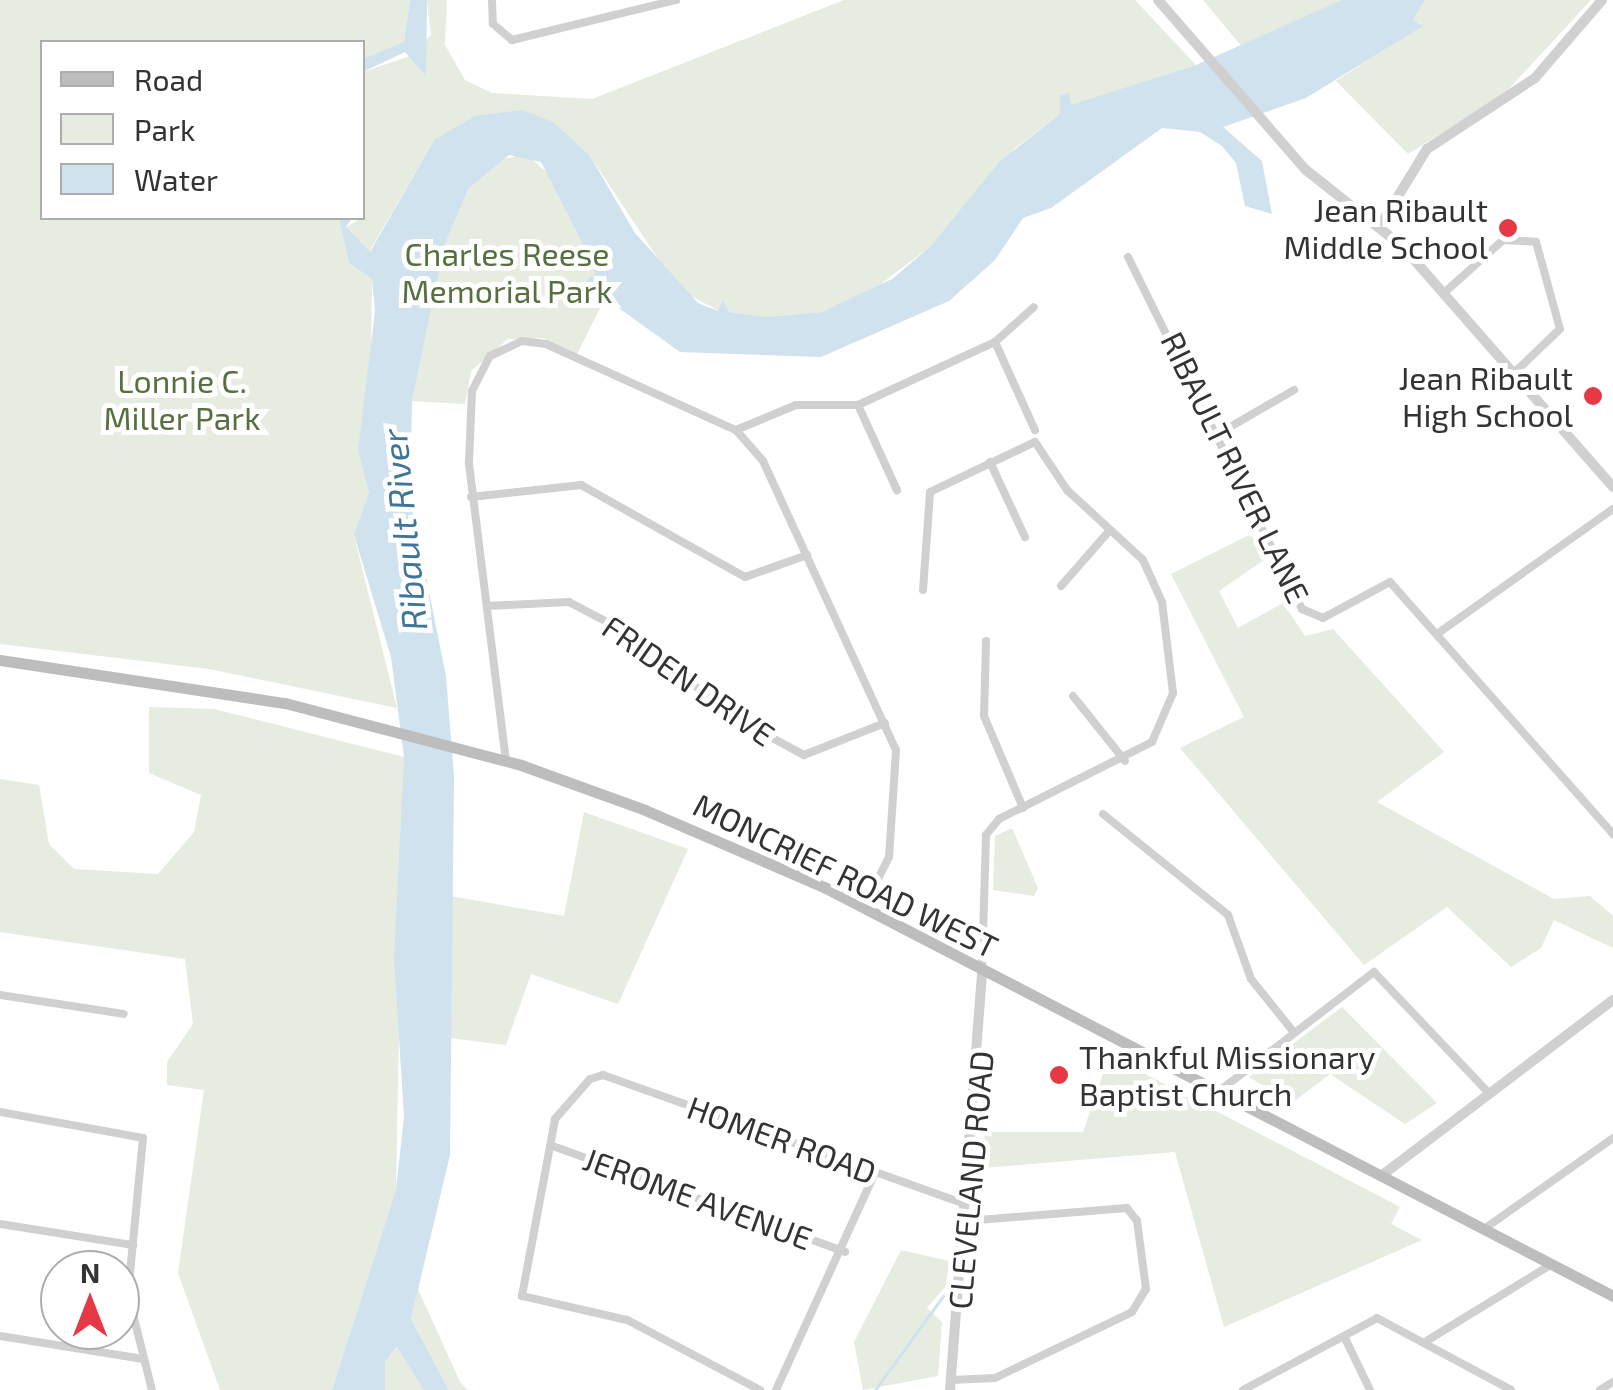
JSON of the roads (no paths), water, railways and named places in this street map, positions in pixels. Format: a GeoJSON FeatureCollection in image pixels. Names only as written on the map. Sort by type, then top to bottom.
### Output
{"type":"FeatureCollection","features":[{"type":"Feature","properties":{"kind":"main road","name":"MONCRIEF ROAD WEST"},"geometry":{"type":"LineString","coordinates":[[0,660],[203,689],[462,748],[716,838],[864,907],[1613,1296]]}},
{"type":"Feature","properties":{"kind":"street"},"geometry":{"type":"LineString","coordinates":[[492,0],[498,32],[512,40],[567,33],[676,0]]}},
{"type":"Feature","properties":{"kind":"street"},"geometry":{"type":"LineString","coordinates":[[1158,0],[1293,154],[1381,224],[1613,487]]}},
{"type":"Feature","properties":{"kind":"street"},"geometry":{"type":"LineString","coordinates":[[1381,224],[1427,149],[1535,78],[1602,0]]}},
{"type":"Feature","properties":{"kind":"street"},"geometry":{"type":"LineString","coordinates":[[1444,293],[1503,240],[1536,242],[1560,329],[1514,373]]}},
{"type":"Feature","properties":{"kind":"street","name":"RIBAULT RIVER LANE"},"geometry":{"type":"LineString","coordinates":[[1128,257],[1307,615],[1323,618],[1384,580],[1438,634],[1613,834]]}},
{"type":"Feature","properties":{"kind":"street"},"geometry":{"type":"LineString","coordinates":[[736,430],[796,405],[858,406],[995,342],[1034,307]]}},
{"type":"Feature","properties":{"kind":"street"},"geometry":{"type":"LineString","coordinates":[[995,342],[1035,430]]}},
{"type":"Feature","properties":{"kind":"street"},"geometry":{"type":"LineString","coordinates":[[506,761],[471,497],[472,391],[482,365],[510,344],[546,344],[736,430],[763,460],[885,722],[898,763],[891,844],[864,907]]}},
{"type":"Feature","properties":{"kind":"street"},"geometry":{"type":"LineString","coordinates":[[1218,434],[1294,390]]}},
{"type":"Feature","properties":{"kind":"street"},"geometry":{"type":"LineString","coordinates":[[858,406],[897,490]]}},
{"type":"Feature","properties":{"kind":"street"},"geometry":{"type":"LineString","coordinates":[[923,590],[926,496],[990,462],[1038,443],[1067,490],[1110,530],[1158,588],[1173,678],[1158,733],[1125,761],[1023,808],[991,828],[982,848],[982,970]]}},
{"type":"Feature","properties":{"kind":"street"},"geometry":{"type":"LineString","coordinates":[[990,462],[1025,536]]}},
{"type":"Feature","properties":{"kind":"street"},"geometry":{"type":"LineString","coordinates":[[471,497],[580,485],[745,576],[807,555]]}},
{"type":"Feature","properties":{"kind":"street"},"geometry":{"type":"LineString","coordinates":[[1438,634],[1613,509]]}},
{"type":"Feature","properties":{"kind":"street"},"geometry":{"type":"LineString","coordinates":[[1061,586],[1110,530]]}},
{"type":"Feature","properties":{"kind":"street","name":"FRIDEN DRIVE"},"geometry":{"type":"LineString","coordinates":[[487,606],[570,602],[664,655],[724,712],[804,755],[885,722]]}},
{"type":"Feature","properties":{"kind":"street"},"geometry":{"type":"LineString","coordinates":[[986,641],[984,716],[1023,808]]}},
{"type":"Feature","properties":{"kind":"street"},"geometry":{"type":"LineString","coordinates":[[1073,696],[1125,761]]}},
{"type":"Feature","properties":{"kind":"street"},"geometry":{"type":"LineString","coordinates":[[1103,814],[1228,915],[1251,979],[1292,1030]]}},
{"type":"Feature","properties":{"kind":"street","name":"CLEVELAND ROAD"},"geometry":{"type":"LineString","coordinates":[[951,1385],[982,970]]}},
{"type":"Feature","properties":{"kind":"street"},"geometry":{"type":"LineString","coordinates":[[1218,1092],[1292,1030],[1382,973],[1487,1091]]}},
{"type":"Feature","properties":{"kind":"street"},"geometry":{"type":"LineString","coordinates":[[0,995],[124,1014]]}},
{"type":"Feature","properties":{"kind":"street"},"geometry":{"type":"LineString","coordinates":[[1381,1176],[1487,1091],[1613,1000]]}},
{"type":"Feature","properties":{"kind":"street","name":"HOMER ROAD"},"geometry":{"type":"LineString","coordinates":[[550,1145],[560,1108],[596,1075],[967,1204]]}},
{"type":"Feature","properties":{"kind":"street"},"geometry":{"type":"LineString","coordinates":[[0,1112],[144,1138],[128,1294],[152,1390]]}},
{"type":"Feature","properties":{"kind":"street"},"geometry":{"type":"LineString","coordinates":[[1484,1229],[1613,1138]]}},
{"type":"Feature","properties":{"kind":"street"},"geometry":{"type":"LineString","coordinates":[[550,1145],[520,1287],[528,1302],[627,1320],[760,1390]]}},
{"type":"Feature","properties":{"kind":"street","name":"JEROME AVENUE"},"geometry":{"type":"LineString","coordinates":[[550,1145],[845,1252]]}},
{"type":"Feature","properties":{"kind":"street"},"geometry":{"type":"LineString","coordinates":[[776,1390],[845,1252],[875,1173]]}},
{"type":"Feature","properties":{"kind":"street"},"geometry":{"type":"LineString","coordinates":[[951,1385],[995,1378],[1142,1302],[1137,1222],[1127,1208],[966,1222]]}},
{"type":"Feature","properties":{"kind":"street"},"geometry":{"type":"LineString","coordinates":[[0,1224],[133,1245]]}},
{"type":"Feature","properties":{"kind":"street"},"geometry":{"type":"LineString","coordinates":[[1428,1340],[1552,1264]]}},
{"type":"Feature","properties":{"kind":"street"},"geometry":{"type":"LineString","coordinates":[[1243,1390],[1377,1318],[1395,1322],[1511,1390]]}},
{"type":"Feature","properties":{"kind":"street"},"geometry":{"type":"LineString","coordinates":[[0,1336],[143,1358]]}},
{"type":"Feature","properties":{"kind":"street"},"geometry":{"type":"LineString","coordinates":[[1344,1336],[1370,1390]]}},
{"type":"Feature","properties":{"kind":"street"},"geometry":{"type":"LineString","coordinates":[[1262,1380],[1266,1390]]}},
{"type":"Feature","properties":{"kind":"street"},"geometry":{"type":"LineString","coordinates":[[1600,1390],[1613,1382]]}},
{"type":"Feature","properties":{"kind":"water"},"geometry":{"type":"Polygon","coordinates":[[[410,0],[427,0],[426,76],[405,52],[365,71],[365,58],[404,42],[410,0]]]}},
{"type":"Feature","properties":{"kind":"water","name":"Ribault River"},"geometry":{"type":"Polygon","coordinates":[[[1342,0],[1425,0],[1413,20],[1423,26],[1306,98],[1223,127],[1262,161],[1272,214],[1245,206],[1236,163],[1222,146],[1200,132],[1162,128],[1051,208],[1023,218],[995,260],[949,301],[821,357],[680,352],[584,283],[595,274],[592,262],[541,162],[509,155],[469,188],[445,244],[412,401],[410,497],[446,676],[454,776],[450,1155],[411,1319],[449,1390],[424,1390],[397,1347],[385,1362],[385,1390],[332,1390],[396,1189],[404,1117],[394,959],[404,757],[391,657],[354,535],[369,492],[358,451],[375,311],[372,279],[349,263],[339,220],[351,220],[346,227],[370,252],[434,140],[475,116],[522,110],[553,122],[590,156],[635,233],[698,303],[718,311],[723,300],[729,312],[766,317],[822,312],[892,279],[931,246],[1000,161],[1060,114],[1060,95],[1069,93],[1071,105],[1196,65],[1342,0]]]}},
{"type":"Feature","properties":{"kind":"waterway"},"geometry":{"type":"LineString","coordinates":[[875,1390],[943,1296]]}},
{"type":"Feature","properties":{"kind":"place","name":"Jean Ribault Middle School"},"geometry":{"type":"Point","coordinates":[1508,228]}},
{"type":"Feature","properties":{"kind":"place","name":"Jean Ribault High School"},"geometry":{"type":"Point","coordinates":[1593,396]}},
{"type":"Feature","properties":{"kind":"place","name":"Thankful Missionary Baptist Church"},"geometry":{"type":"Point","coordinates":[1059,1075]}},
{"type":"Feature","properties":{"kind":"park label","name":"Charles Reese Memorial Park"},"geometry":{"type":"Point","coordinates":[507,272]}},
{"type":"Feature","properties":{"kind":"park label","name":"Lonnie C. Miller Park"},"geometry":{"type":"Point","coordinates":[182,400]}}]}
